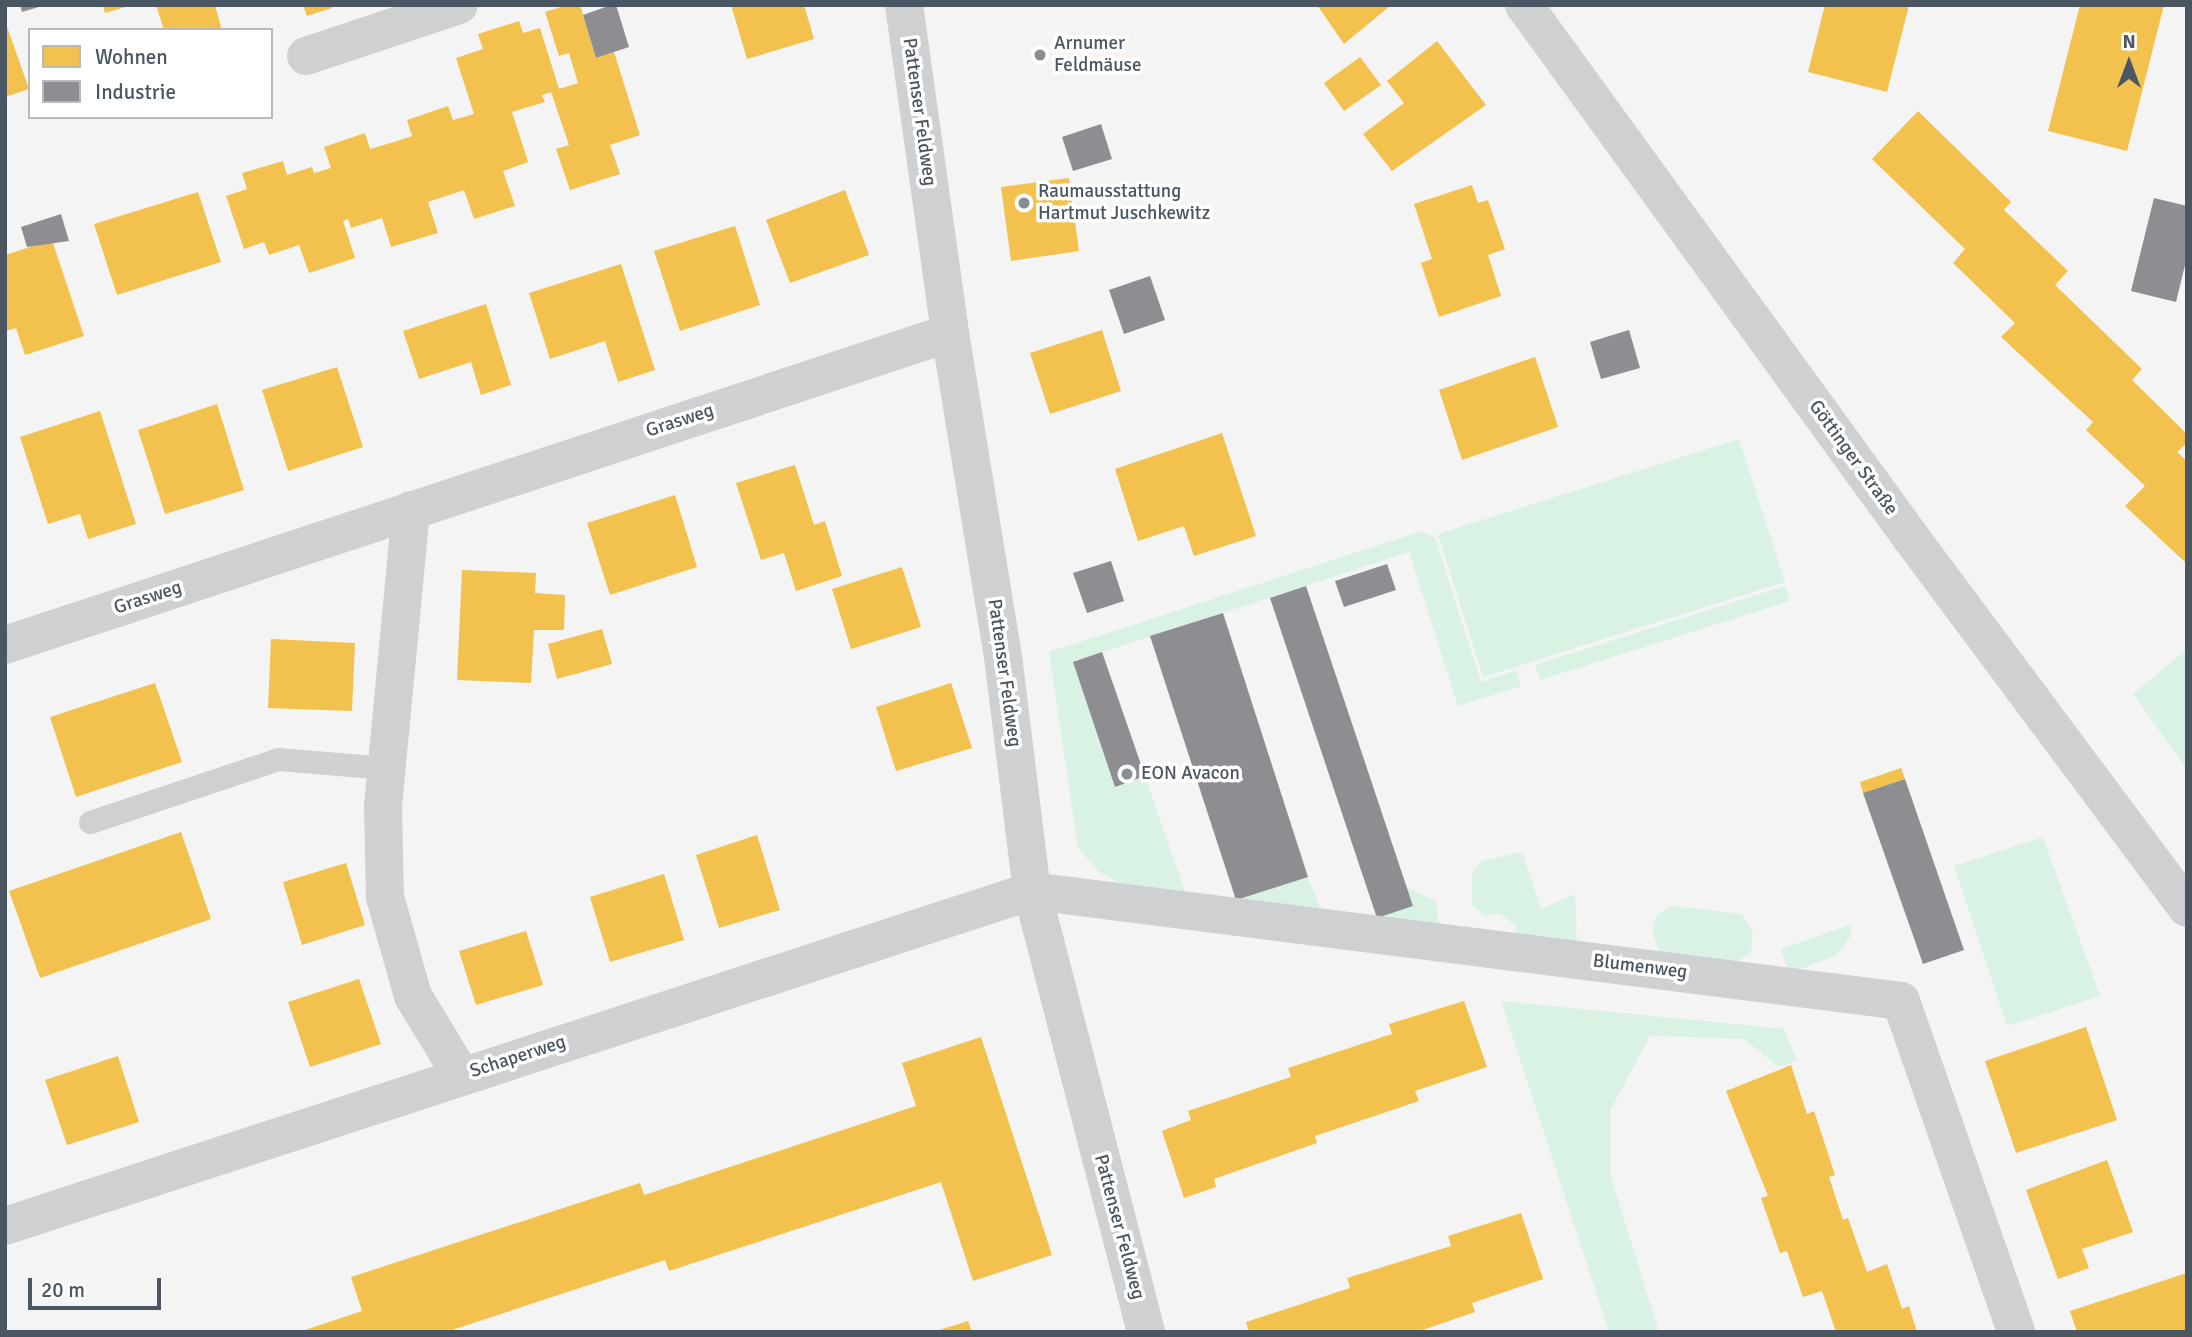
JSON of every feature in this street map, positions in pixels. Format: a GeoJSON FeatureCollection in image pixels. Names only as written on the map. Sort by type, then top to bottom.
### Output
{"type":"FeatureCollection","features":[{"type":"Feature","properties":{"kind":"street"},"geometry":{"type":"LineString","coordinates":[[306,56],[459,5]]}},
{"type":"Feature","properties":{"kind":"street","name":"Pattenser Feldweg"},"geometry":{"type":"LineString","coordinates":[[904,5],[950,333],[1003,656],[1032,891],[1146,1332]]}},
{"type":"Feature","properties":{"kind":"street","name":"Göttinger Straße"},"geometry":{"type":"LineString","coordinates":[[1524,5],[1912,540],[2187,908]]}},
{"type":"Feature","properties":{"kind":"street","name":"Grasweg"},"geometry":{"type":"LineString","coordinates":[[5,645],[950,333]]}},
{"type":"Feature","properties":{"kind":"street"},"geometry":{"type":"LineString","coordinates":[[411,510],[387,768],[385,897],[413,996],[461,1075]]}},
{"type":"Feature","properties":{"kind":"street","name":"Schaperweg"},"geometry":{"type":"LineString","coordinates":[[5,1226],[461,1075],[1032,891]]}},
{"type":"Feature","properties":{"kind":"street","name":"Blumenweg"},"geometry":{"type":"LineString","coordinates":[[1032,891],[1900,1001],[2016,1332]]}},
{"type":"Feature","properties":{"kind":"lane"},"geometry":{"type":"LineString","coordinates":[[90,822],[278,759],[387,768]]}},
{"type":"Feature","properties":{"kind":"green space"},"geometry":{"type":"Polygon","coordinates":[[[1739,439],[1785,582],[1483,677],[1438,534],[1739,439]]]}},
{"type":"Feature","properties":{"kind":"green space"},"geometry":{"type":"Polygon","coordinates":[[[1422,531],[1435,538],[1481,682],[1517,670],[1521,686],[1458,706],[1409,552],[1073,662],[1115,786],[1145,776],[1185,892],[1123,885],[1099,872],[1078,848],[1049,652],[1422,531]]]}},
{"type":"Feature","properties":{"kind":"green space"},"geometry":{"type":"Polygon","coordinates":[[[1785,586],[1790,601],[1540,680],[1535,665],[1785,586]]]}},
{"type":"Feature","properties":{"kind":"green space"},"geometry":{"type":"Polygon","coordinates":[[[2187,649],[2187,769],[2133,694],[2187,649]]]}},
{"type":"Feature","properties":{"kind":"green space"},"geometry":{"type":"Polygon","coordinates":[[[2043,837],[2100,996],[2007,1026],[1954,866],[2043,837]]]}},
{"type":"Feature","properties":{"kind":"green space"},"geometry":{"type":"Polygon","coordinates":[[[1522,852],[1541,909],[1575,894],[1577,945],[1516,939],[1516,926],[1500,913],[1484,916],[1472,905],[1472,874],[1482,861],[1522,852]]]}},
{"type":"Feature","properties":{"kind":"green space"},"geometry":{"type":"Polygon","coordinates":[[[1308,877],[1321,910],[1236,900],[1308,877]]]}},
{"type":"Feature","properties":{"kind":"green space"},"geometry":{"type":"Polygon","coordinates":[[[1407,888],[1436,901],[1439,925],[1377,918],[1413,906],[1407,888]]]}},
{"type":"Feature","properties":{"kind":"green space"},"geometry":{"type":"Polygon","coordinates":[[[1672,906],[1742,914],[1753,933],[1751,953],[1731,965],[1660,955],[1652,930],[1656,916],[1672,906]]]}},
{"type":"Feature","properties":{"kind":"green space"},"geometry":{"type":"Polygon","coordinates":[[[1852,924],[1850,937],[1836,956],[1789,973],[1781,949],[1852,924]]]}},
{"type":"Feature","properties":{"kind":"green space"},"geometry":{"type":"Polygon","coordinates":[[[1501,1001],[1784,1029],[1797,1061],[1779,1067],[1744,1039],[1650,1036],[1610,1111],[1610,1174],[1659,1332],[1609,1332],[1501,1001]]]}},
{"type":"Feature","properties":{"kind":"building: Wohnen"},"geometry":{"type":"Polygon","coordinates":[[[103,5],[129,5],[129,6],[105,13],[103,5]]]}},
{"type":"Feature","properties":{"kind":"building: Wohnen"},"geometry":{"type":"Polygon","coordinates":[[[156,5],[215,5],[221,28],[163,28],[156,5]]]}},
{"type":"Feature","properties":{"kind":"building: Wohnen"},"geometry":{"type":"Polygon","coordinates":[[[303,5],[331,5],[332,8],[307,16],[303,5]]]}},
{"type":"Feature","properties":{"kind":"building: Wohnen"},"geometry":{"type":"Polygon","coordinates":[[[567,5],[580,5],[596,58],[614,52],[640,135],[610,145],[620,174],[570,190],[556,149],[569,145],[551,92],[542,95],[545,102],[512,112],[528,162],[503,171],[515,206],[474,219],[464,190],[428,202],[438,233],[391,247],[382,218],[351,228],[348,219],[343,221],[355,258],[309,273],[299,245],[269,255],[264,242],[244,249],[226,196],[247,189],[242,173],[283,161],[287,175],[312,167],[314,173],[331,168],[324,147],[365,133],[370,149],[394,142],[412,136],[407,120],[448,106],[453,120],[474,114],[456,58],[483,49],[478,34],[519,21],[523,33],[540,28],[559,89],[578,83],[569,53],[559,56],[545,12],[567,5]]]}},
{"type":"Feature","properties":{"kind":"building: Wohnen"},"geometry":{"type":"Polygon","coordinates":[[[731,5],[804,5],[814,39],[747,59],[731,5]]]}},
{"type":"Feature","properties":{"kind":"building: Wohnen"},"geometry":{"type":"Polygon","coordinates":[[[1317,5],[1391,5],[1344,44],[1317,5]]]}},
{"type":"Feature","properties":{"kind":"building: Wohnen"},"geometry":{"type":"Polygon","coordinates":[[[1825,5],[1909,5],[1887,92],[1808,72],[1825,5]]]}},
{"type":"Feature","properties":{"kind":"building: Wohnen"},"geometry":{"type":"Polygon","coordinates":[[[2080,5],[2164,5],[2127,151],[2048,131],[2080,5]]]}},
{"type":"Feature","properties":{"kind":"building: Wohnen"},"geometry":{"type":"Polygon","coordinates":[[[5,21],[28,89],[5,97],[5,21]]]}},
{"type":"Feature","properties":{"kind":"building: Wohnen"},"geometry":{"type":"Polygon","coordinates":[[[1437,41],[1486,105],[1392,171],[1363,134],[1404,103],[1387,81],[1437,41]]]}},
{"type":"Feature","properties":{"kind":"building: Wohnen"},"geometry":{"type":"Polygon","coordinates":[[[1360,57],[1381,85],[1344,111],[1324,83],[1360,57]]]}},
{"type":"Feature","properties":{"kind":"building: Wohnen"},"geometry":{"type":"Polygon","coordinates":[[[1918,111],[2011,202],[2004,210],[2068,271],[2055,285],[2142,369],[2132,380],[2187,434],[2187,443],[2177,452],[2187,461],[2187,564],[2125,506],[2145,486],[2086,430],[2093,422],[2001,337],[2015,323],[1953,263],[1965,249],[1872,159],[1918,111]]]}},
{"type":"Feature","properties":{"kind":"building: Wohnen"},"geometry":{"type":"Polygon","coordinates":[[[1069,178],[1079,251],[1011,261],[1001,187],[1069,178]]]}},
{"type":"Feature","properties":{"kind":"building: Wohnen"},"geometry":{"type":"Polygon","coordinates":[[[1472,185],[1478,203],[1488,200],[1505,249],[1488,255],[1501,296],[1439,317],[1421,263],[1432,259],[1414,204],[1472,185]]]}},
{"type":"Feature","properties":{"kind":"building: Wohnen"},"geometry":{"type":"Polygon","coordinates":[[[845,190],[869,255],[790,283],[766,220],[845,190]]]}},
{"type":"Feature","properties":{"kind":"building: Wohnen"},"geometry":{"type":"Polygon","coordinates":[[[198,192],[221,262],[117,295],[94,224],[198,192]]]}},
{"type":"Feature","properties":{"kind":"building: Wohnen"},"geometry":{"type":"Polygon","coordinates":[[[735,226],[760,305],[680,331],[654,251],[735,226]]]}},
{"type":"Feature","properties":{"kind":"building: Wohnen"},"geometry":{"type":"Polygon","coordinates":[[[52,240],[84,336],[25,355],[16,328],[5,331],[5,255],[52,240]]]}},
{"type":"Feature","properties":{"kind":"building: Wohnen"},"geometry":{"type":"Polygon","coordinates":[[[621,264],[655,370],[618,382],[605,341],[550,359],[529,293],[621,264]]]}},
{"type":"Feature","properties":{"kind":"building: Wohnen"},"geometry":{"type":"Polygon","coordinates":[[[486,304],[511,385],[481,395],[471,362],[419,379],[403,331],[486,304]]]}},
{"type":"Feature","properties":{"kind":"building: Wohnen"},"geometry":{"type":"Polygon","coordinates":[[[1102,330],[1121,391],[1050,414],[1030,353],[1102,330]]]}},
{"type":"Feature","properties":{"kind":"building: Wohnen"},"geometry":{"type":"Polygon","coordinates":[[[1535,357],[1558,427],[1462,460],[1439,390],[1535,357]]]}},
{"type":"Feature","properties":{"kind":"building: Wohnen"},"geometry":{"type":"Polygon","coordinates":[[[337,367],[363,447],[288,471],[262,390],[337,367]]]}},
{"type":"Feature","properties":{"kind":"building: Wohnen"},"geometry":{"type":"Polygon","coordinates":[[[217,404],[244,490],[165,514],[138,430],[217,404]]]}},
{"type":"Feature","properties":{"kind":"building: Wohnen"},"geometry":{"type":"Polygon","coordinates":[[[100,411],[136,524],[88,539],[80,514],[48,524],[20,437],[100,411]]]}},
{"type":"Feature","properties":{"kind":"building: Wohnen"},"geometry":{"type":"Polygon","coordinates":[[[1222,433],[1256,536],[1194,556],[1184,526],[1138,541],[1115,469],[1222,433]]]}},
{"type":"Feature","properties":{"kind":"building: Wohnen"},"geometry":{"type":"Polygon","coordinates":[[[795,465],[814,525],[825,521],[842,576],[796,591],[784,553],[761,560],[736,483],[795,465]]]}},
{"type":"Feature","properties":{"kind":"building: Wohnen"},"geometry":{"type":"Polygon","coordinates":[[[675,495],[697,567],[610,595],[587,523],[675,495]]]}},
{"type":"Feature","properties":{"kind":"building: Wohnen"},"geometry":{"type":"Polygon","coordinates":[[[902,567],[921,627],[851,649],[832,589],[902,567]]]}},
{"type":"Feature","properties":{"kind":"building: Wohnen"},"geometry":{"type":"Polygon","coordinates":[[[462,570],[536,573],[535,593],[565,595],[564,630],[534,630],[531,683],[457,680],[462,570]]]}},
{"type":"Feature","properties":{"kind":"building: Wohnen"},"geometry":{"type":"Polygon","coordinates":[[[602,629],[612,664],[557,679],[548,644],[602,629]]]}},
{"type":"Feature","properties":{"kind":"building: Wohnen"},"geometry":{"type":"Polygon","coordinates":[[[271,639],[355,643],[352,711],[268,708],[271,639]]]}},
{"type":"Feature","properties":{"kind":"building: Wohnen"},"geometry":{"type":"Polygon","coordinates":[[[155,683],[182,762],[76,797],[50,717],[155,683]]]}},
{"type":"Feature","properties":{"kind":"building: Wohnen"},"geometry":{"type":"Polygon","coordinates":[[[951,683],[972,748],[896,771],[876,707],[951,683]]]}},
{"type":"Feature","properties":{"kind":"building: Wohnen"},"geometry":{"type":"Polygon","coordinates":[[[1901,768],[1905,779],[1863,793],[1860,782],[1901,768]]]}},
{"type":"Feature","properties":{"kind":"building: Wohnen"},"geometry":{"type":"Polygon","coordinates":[[[181,832],[211,919],[40,978],[9,891],[181,832]]]}},
{"type":"Feature","properties":{"kind":"building: Wohnen"},"geometry":{"type":"Polygon","coordinates":[[[757,835],[780,910],[719,928],[696,855],[757,835]]]}},
{"type":"Feature","properties":{"kind":"building: Wohnen"},"geometry":{"type":"Polygon","coordinates":[[[346,863],[365,925],[302,945],[283,882],[346,863]]]}},
{"type":"Feature","properties":{"kind":"building: Wohnen"},"geometry":{"type":"Polygon","coordinates":[[[664,874],[684,940],[610,962],[590,897],[664,874]]]}},
{"type":"Feature","properties":{"kind":"building: Wohnen"},"geometry":{"type":"Polygon","coordinates":[[[526,931],[543,985],[476,1005],[459,951],[526,931]]]}},
{"type":"Feature","properties":{"kind":"building: Wohnen"},"geometry":{"type":"Polygon","coordinates":[[[359,979],[381,1044],[310,1067],[288,1002],[359,979]]]}},
{"type":"Feature","properties":{"kind":"building: Wohnen"},"geometry":{"type":"Polygon","coordinates":[[[1464,1001],[1487,1067],[1415,1091],[1419,1101],[1315,1136],[1317,1143],[1214,1179],[1216,1187],[1184,1198],[1162,1131],[1191,1120],[1188,1111],[1291,1077],[1288,1068],[1392,1034],[1389,1024],[1464,1001]]]}},
{"type":"Feature","properties":{"kind":"building: Wohnen"},"geometry":{"type":"Polygon","coordinates":[[[2086,1027],[2117,1120],[2016,1153],[1985,1061],[2086,1027]]]}},
{"type":"Feature","properties":{"kind":"building: Wohnen"},"geometry":{"type":"Polygon","coordinates":[[[981,1037],[1052,1255],[973,1281],[941,1182],[669,1271],[665,1260],[446,1332],[299,1332],[362,1311],[351,1277],[640,1183],[644,1195],[916,1106],[902,1063],[981,1037]]]}},
{"type":"Feature","properties":{"kind":"building: Wohnen"},"geometry":{"type":"Polygon","coordinates":[[[118,1056],[139,1122],[67,1145],[45,1080],[118,1056]]]}},
{"type":"Feature","properties":{"kind":"building: Wohnen"},"geometry":{"type":"Polygon","coordinates":[[[1791,1065],[1807,1114],[1814,1111],[1835,1175],[1829,1177],[1843,1220],[1848,1218],[1867,1272],[1887,1264],[1902,1309],[1909,1306],[1917,1332],[1836,1332],[1822,1291],[1803,1297],[1787,1251],[1780,1253],[1761,1198],[1768,1196],[1726,1091],[1791,1065]]]}},
{"type":"Feature","properties":{"kind":"building: Wohnen"},"geometry":{"type":"Polygon","coordinates":[[[2107,1160],[2133,1232],[2082,1249],[2089,1268],[2058,1279],[2026,1190],[2107,1160]]]}},
{"type":"Feature","properties":{"kind":"building: Wohnen"},"geometry":{"type":"Polygon","coordinates":[[[1521,1213],[1543,1279],[1472,1303],[1475,1312],[1417,1332],[1249,1332],[1246,1322],[1350,1288],[1347,1278],[1451,1246],[1448,1236],[1521,1213]]]}},
{"type":"Feature","properties":{"kind":"building: Wohnen"},"geometry":{"type":"Polygon","coordinates":[[[2187,1273],[2187,1332],[2077,1332],[2070,1311],[2187,1273]]]}},
{"type":"Feature","properties":{"kind":"building: Wohnen"},"geometry":{"type":"Polygon","coordinates":[[[968,1321],[972,1332],[936,1332],[936,1331],[968,1321]]]}},
{"type":"Feature","properties":{"kind":"building: Industrie"},"geometry":{"type":"Polygon","coordinates":[[[20,5],[42,5],[42,6],[22,12],[20,5]]]}},
{"type":"Feature","properties":{"kind":"building: Industrie"},"geometry":{"type":"Polygon","coordinates":[[[616,5],[629,47],[596,58],[583,15],[616,5]]]}},
{"type":"Feature","properties":{"kind":"building: Industrie"},"geometry":{"type":"Polygon","coordinates":[[[1101,124],[1112,159],[1073,171],[1062,137],[1101,124]]]}},
{"type":"Feature","properties":{"kind":"building: Industrie"},"geometry":{"type":"Polygon","coordinates":[[[2154,198],[2187,206],[2187,257],[2176,302],[2131,291],[2154,198]]]}},
{"type":"Feature","properties":{"kind":"building: Industrie"},"geometry":{"type":"Polygon","coordinates":[[[61,214],[69,241],[27,247],[21,227],[61,214]]]}},
{"type":"Feature","properties":{"kind":"building: Industrie"},"geometry":{"type":"Polygon","coordinates":[[[1150,276],[1165,320],[1124,334],[1109,290],[1150,276]]]}},
{"type":"Feature","properties":{"kind":"building: Industrie"},"geometry":{"type":"Polygon","coordinates":[[[1629,330],[1640,368],[1601,379],[1590,342],[1629,330]]]}},
{"type":"Feature","properties":{"kind":"building: Industrie"},"geometry":{"type":"Polygon","coordinates":[[[1111,561],[1124,601],[1087,613],[1073,573],[1111,561]]]}},
{"type":"Feature","properties":{"kind":"building: Industrie"},"geometry":{"type":"Polygon","coordinates":[[[1387,564],[1396,590],[1344,607],[1335,581],[1387,564]]]}},
{"type":"Feature","properties":{"kind":"building: Industrie"},"geometry":{"type":"Polygon","coordinates":[[[1306,586],[1413,906],[1377,918],[1270,598],[1306,586]]]}},
{"type":"Feature","properties":{"kind":"building: Industrie"},"geometry":{"type":"Polygon","coordinates":[[[1223,613],[1308,877],[1236,900],[1150,636],[1223,613]]]}},
{"type":"Feature","properties":{"kind":"building: Industrie"},"geometry":{"type":"Polygon","coordinates":[[[1102,652],[1145,776],[1115,787],[1073,662],[1102,652]]]}},
{"type":"Feature","properties":{"kind":"building: Industrie"},"geometry":{"type":"Polygon","coordinates":[[[1905,779],[1964,950],[1923,964],[1863,793],[1905,779]]]}},
{"type":"Feature","properties":{"kind":"place","name":"Arnumer Feldmäuse"},"geometry":{"type":"Point","coordinates":[1040,55]}},
{"type":"Feature","properties":{"kind":"place","name":"Raumausstattung Hartmut Juschkewitz"},"geometry":{"type":"Point","coordinates":[1024,203]}},
{"type":"Feature","properties":{"kind":"place","name":"EON Avacon"},"geometry":{"type":"Point","coordinates":[1127,774]}}]}
